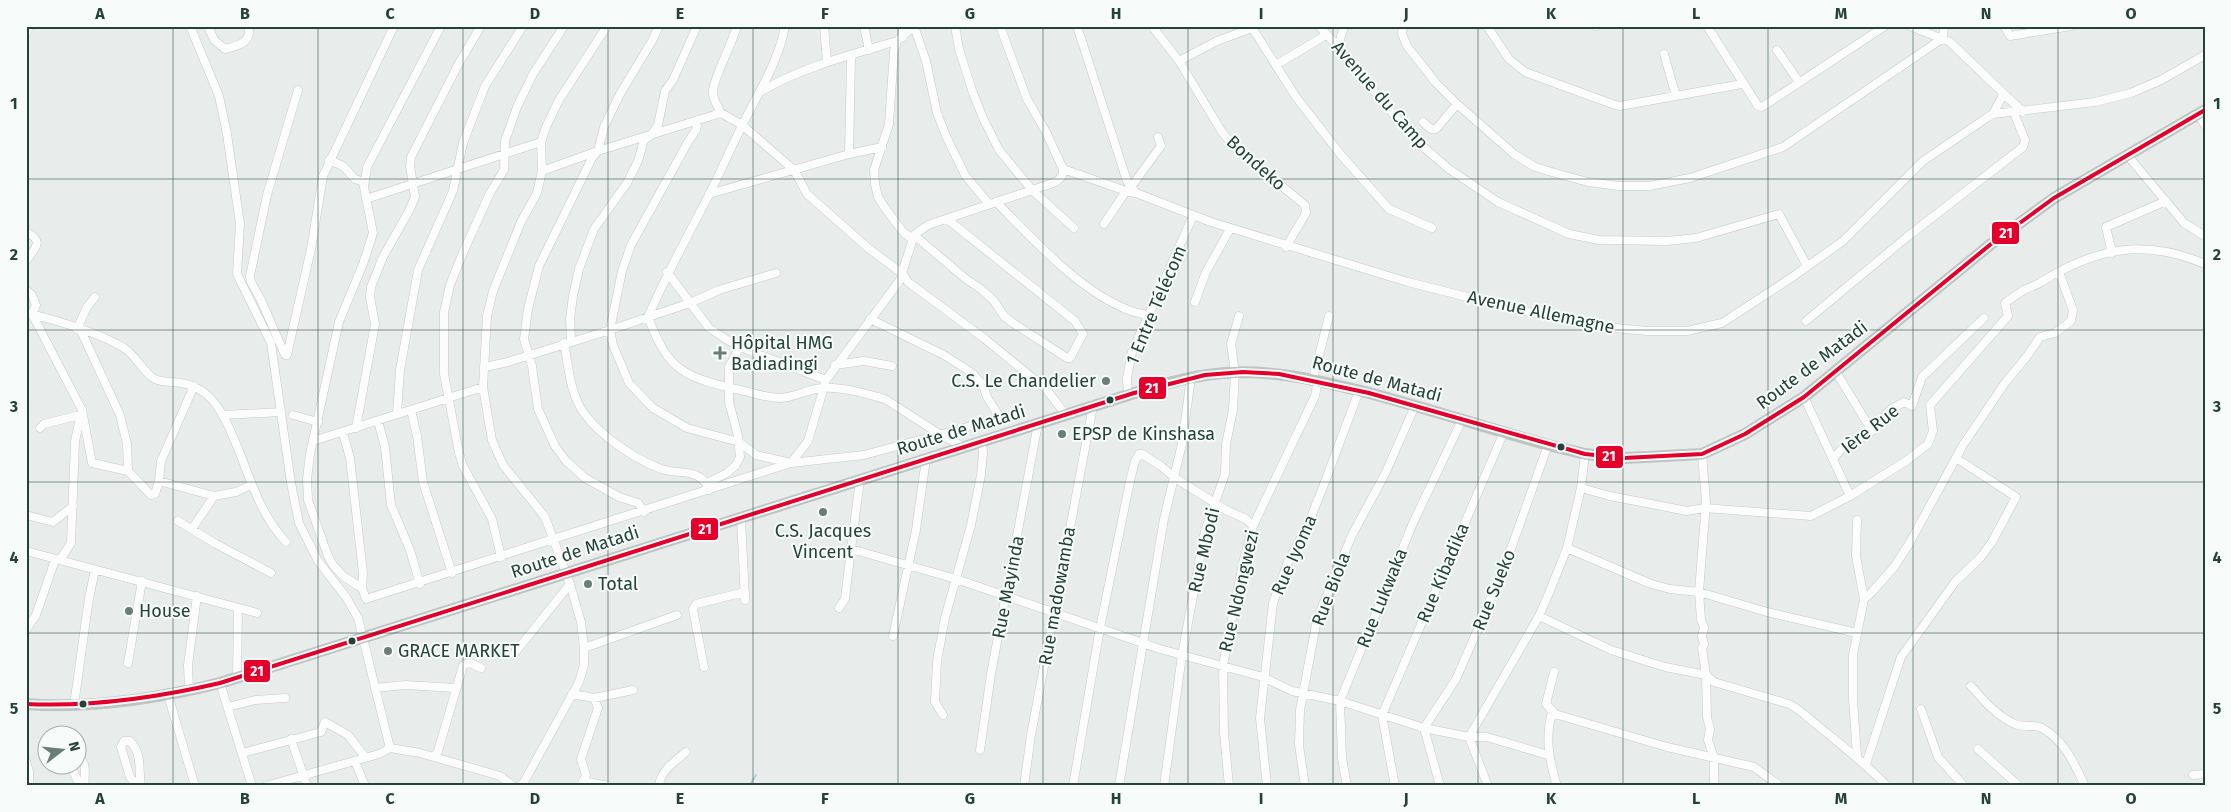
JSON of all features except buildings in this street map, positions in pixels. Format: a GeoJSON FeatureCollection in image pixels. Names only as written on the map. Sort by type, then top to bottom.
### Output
{"type":"FeatureCollection","features":[{"type":"Feature","properties":{"kind":"highway","name":"Route de Matadi"},"geometry":{"type":"LineString","coordinates":[[26,704],[74,705],[121,702],[168,695],[220,682],[362,638],[568,579],[741,518],[1066,414],[1191,377],[1235,372],[1264,373],[1316,379],[1585,454],[1624,458],[1702,454],[1752,430],[1804,397],[2021,221],[2054,198],[2201,112]]}},
{"type":"Feature","properties":{"kind":"street"},"geometry":{"type":"LineString","coordinates":[[26,34],[29,26]]}},
{"type":"Feature","properties":{"kind":"street"},"geometry":{"type":"LineString","coordinates":[[190,26],[219,96],[227,134],[240,224],[237,274],[271,343],[291,483],[302,532],[318,561],[346,597],[358,618],[390,748]]}},
{"type":"Feature","properties":{"kind":"street"},"geometry":{"type":"LineString","coordinates":[[208,26],[214,40],[225,49],[236,47],[248,40],[250,33],[248,26]]}},
{"type":"Feature","properties":{"kind":"street"},"geometry":{"type":"LineString","coordinates":[[298,90],[268,195],[250,276],[250,282],[261,300],[285,355],[287,355],[293,332],[323,176],[394,26]]}},
{"type":"Feature","properties":{"kind":"street"},"geometry":{"type":"LineString","coordinates":[[362,588],[343,576],[333,565],[312,518],[308,500],[307,479],[330,356],[339,322],[363,264],[373,233],[364,182],[367,167],[441,26]]}},
{"type":"Feature","properties":{"kind":"street"},"geometry":{"type":"LineString","coordinates":[[356,428],[375,324],[370,298],[371,287],[383,257],[410,209],[414,197],[414,183],[410,166],[411,157],[459,63],[481,26]]}},
{"type":"Feature","properties":{"kind":"street"},"geometry":{"type":"LineString","coordinates":[[397,414],[400,370],[418,270],[453,191],[463,143],[485,86],[523,26]]}},
{"type":"Feature","properties":{"kind":"street"},"geometry":{"type":"LineString","coordinates":[[501,557],[492,519],[462,466],[444,374],[444,312],[450,285],[478,219],[504,170],[505,141],[517,107],[538,67],[564,26]]}},
{"type":"Feature","properties":{"kind":"street"},"geometry":{"type":"LineString","coordinates":[[519,786],[524,782],[582,674],[584,648],[581,622],[555,540],[545,517],[503,465],[492,440],[483,387],[487,316],[493,291],[521,222],[537,193],[542,171],[541,142],[559,100],[607,26]]}},
{"type":"Feature","properties":{"kind":"street"},"geometry":{"type":"LineString","coordinates":[[644,512],[638,503],[619,497],[585,478],[566,461],[555,446],[538,409],[532,366],[524,339],[528,309],[539,266],[592,158],[598,150],[604,127],[620,94],[659,26]]}},
{"type":"Feature","properties":{"kind":"street"},"geometry":{"type":"LineString","coordinates":[[697,26],[673,80],[665,91],[661,117],[651,135],[644,140],[638,161],[626,183],[594,229],[579,269],[573,296],[568,342],[571,382],[578,403],[587,417],[606,437],[656,467],[694,474],[708,486]]}},
{"type":"Feature","properties":{"kind":"street"},"geometry":{"type":"LineString","coordinates":[[737,26],[713,87],[713,97],[722,113],[742,125],[794,170],[807,194],[868,248],[903,274],[908,282],[985,339],[1046,389],[1066,414]]}},
{"type":"Feature","properties":{"kind":"street"},"geometry":{"type":"LineString","coordinates":[[785,26],[784,38],[760,92],[709,194],[667,272],[648,317],[664,353],[675,365],[706,382],[778,398],[822,388],[851,391],[885,399],[941,435],[964,447]]}},
{"type":"Feature","properties":{"kind":"street"},"geometry":{"type":"LineString","coordinates":[[824,26],[826,62]]}},
{"type":"Feature","properties":{"kind":"street"},"geometry":{"type":"LineString","coordinates":[[864,26],[869,50]]}},
{"type":"Feature","properties":{"kind":"street"},"geometry":{"type":"LineString","coordinates":[[903,26],[891,64],[889,124],[874,170],[878,197],[903,232],[913,237],[966,280],[981,288],[1009,320],[1067,358],[1070,358],[1083,334],[1075,321],[947,219]]}},
{"type":"Feature","properties":{"kind":"street"},"geometry":{"type":"LineString","coordinates":[[760,92],[783,78],[826,62],[851,56],[900,39],[914,26],[926,61],[937,113],[965,175],[1055,262],[1081,281],[1131,311],[1150,316]]}},
{"type":"Feature","properties":{"kind":"street"},"geometry":{"type":"LineString","coordinates":[[956,26],[958,49],[983,118],[999,150],[1033,191],[1074,228]]}},
{"type":"Feature","properties":{"kind":"street"},"geometry":{"type":"LineString","coordinates":[[791,463],[808,441],[822,388],[826,380],[835,365],[903,274],[913,237],[928,225],[1057,182],[1064,173],[1046,132],[1027,99],[1000,26]]}},
{"type":"Feature","properties":{"kind":"street"},"geometry":{"type":"LineString","coordinates":[[1077,26],[1100,101],[1131,190]]}},
{"type":"Feature","properties":{"kind":"street","name":"Bondeko"},"geometry":{"type":"LineString","coordinates":[[1152,26],[1179,61],[1218,126],[1236,149],[1306,205],[1306,213],[1290,236],[1286,247]]}},
{"type":"Feature","properties":{"kind":"street","name":"Avenue du Camp"},"geometry":{"type":"LineString","coordinates":[[1319,26],[1413,138],[1448,169],[1498,202],[1570,234],[1599,240],[1637,242],[1696,238],[1779,214],[1807,266]]}},
{"type":"Feature","properties":{"kind":"street"},"geometry":{"type":"LineString","coordinates":[[1338,47],[1344,26]]}},
{"type":"Feature","properties":{"kind":"street"},"geometry":{"type":"LineString","coordinates":[[1487,26],[1513,63],[1525,72],[1555,85],[1620,106],[1742,84]]}},
{"type":"Feature","properties":{"kind":"street"},"geometry":{"type":"LineString","coordinates":[[1707,26],[1742,84],[1758,106],[1762,107],[1885,26]]}},
{"type":"Feature","properties":{"kind":"street"},"geometry":{"type":"LineString","coordinates":[[1910,26],[1943,38],[1966,55],[2003,94],[2024,112]]}},
{"type":"Feature","properties":{"kind":"street"},"geometry":{"type":"LineString","coordinates":[[1943,38],[1944,26]]}},
{"type":"Feature","properties":{"kind":"street"},"geometry":{"type":"LineString","coordinates":[[2004,26],[2010,36],[2072,26]]}},
{"type":"Feature","properties":{"kind":"street"},"geometry":{"type":"LineString","coordinates":[[1179,61],[1217,41],[1252,27],[1296,97],[1341,155],[1389,209],[1432,228]]}},
{"type":"Feature","properties":{"kind":"street"},"geometry":{"type":"LineString","coordinates":[[1402,27],[1402,34],[1407,46],[1436,82],[1457,104],[1514,154],[1535,167],[1588,182],[1618,186],[1649,186],[1690,178],[1790,144],[1943,38]]}},
{"type":"Feature","properties":{"kind":"street"},"geometry":{"type":"LineString","coordinates":[[1276,65],[1326,35]]}},
{"type":"Feature","properties":{"kind":"street"},"geometry":{"type":"LineString","coordinates":[[1778,50],[1799,82]]}},
{"type":"Feature","properties":{"kind":"street"},"geometry":{"type":"LineString","coordinates":[[1664,54],[1676,96]]}},
{"type":"Feature","properties":{"kind":"street","name":"Avenue Allemagne"},"geometry":{"type":"LineString","coordinates":[[1063,169],[1131,190],[1230,229],[1408,282],[1515,309],[1595,326],[1647,331],[1687,331],[1722,323],[1843,241],[1923,161],[1993,114],[2024,112],[2096,102],[2131,93],[2161,80],[2205,54]]}},
{"type":"Feature","properties":{"kind":"street"},"geometry":{"type":"LineString","coordinates":[[849,154],[851,56]]}},
{"type":"Feature","properties":{"kind":"street"},"geometry":{"type":"LineString","coordinates":[[1993,114],[2003,94]]}},
{"type":"Feature","properties":{"kind":"street"},"geometry":{"type":"LineString","coordinates":[[1423,122],[1436,129],[1457,104]]}},
{"type":"Feature","properties":{"kind":"street"},"geometry":{"type":"LineString","coordinates":[[2201,112],[2205,125]]}},
{"type":"Feature","properties":{"kind":"street"},"geometry":{"type":"LineString","coordinates":[[542,171],[598,150],[722,113]]}},
{"type":"Feature","properties":{"kind":"street"},"geometry":{"type":"LineString","coordinates":[[1806,321],[1950,202],[2023,147],[2025,140],[2014,113]]}},
{"type":"Feature","properties":{"kind":"street"},"geometry":{"type":"LineString","coordinates":[[698,120],[696,130],[631,245],[622,271],[610,330],[613,344],[629,383],[653,408],[673,422],[687,428],[739,442],[756,455],[791,463]]}},
{"type":"Feature","properties":{"kind":"street"},"geometry":{"type":"LineString","coordinates":[[1104,224],[1131,190],[1161,146],[1158,137]]}},
{"type":"Feature","properties":{"kind":"street"},"geometry":{"type":"LineString","coordinates":[[366,199],[541,142]]}},
{"type":"Feature","properties":{"kind":"street"},"geometry":{"type":"LineString","coordinates":[[709,194],[849,154],[882,147]]}},
{"type":"Feature","properties":{"kind":"street"},"geometry":{"type":"LineString","coordinates":[[2128,156],[2184,223],[2205,236]]}},
{"type":"Feature","properties":{"kind":"street"},"geometry":{"type":"LineString","coordinates":[[329,160],[343,166],[354,179],[364,182]]}},
{"type":"Feature","properties":{"kind":"street"},"geometry":{"type":"LineString","coordinates":[[2112,253],[2106,227],[2166,200]]}},
{"type":"Feature","properties":{"kind":"street","name":"1 Entre Télécom"},"geometry":{"type":"LineString","coordinates":[[1128,396],[1127,378],[1132,352],[1150,316],[1193,216]]}},
{"type":"Feature","properties":{"kind":"street"},"geometry":{"type":"LineString","coordinates":[[1195,302],[1206,272],[1230,229]]}},
{"type":"Feature","properties":{"kind":"street"},"geometry":{"type":"LineString","coordinates":[[26,232],[35,236],[37,240],[37,244],[26,261]]}},
{"type":"Feature","properties":{"kind":"street"},"geometry":{"type":"LineString","coordinates":[[1581,488],[1610,496],[1687,511],[1704,508],[1811,516],[1850,496],[1906,461],[1928,444],[1933,432],[1930,405],[2008,316],[2005,303],[2025,289],[2096,256],[2145,248],[2205,264]]}},
{"type":"Feature","properties":{"kind":"street"},"geometry":{"type":"LineString","coordinates":[[667,272],[709,328],[740,346],[826,380]]}},
{"type":"Feature","properties":{"kind":"street"},"geometry":{"type":"LineString","coordinates":[[1864,599],[1894,567],[1909,544],[1956,458],[2005,384],[2040,337],[2055,333],[2071,322],[2073,310],[2059,272]]}},
{"type":"Feature","properties":{"kind":"street"},"geometry":{"type":"LineString","coordinates":[[485,367],[610,330],[690,303],[719,290],[776,273]]}},
{"type":"Feature","properties":{"kind":"street"},"geometry":{"type":"LineString","coordinates":[[26,290],[32,295],[36,304],[29,314]]}},
{"type":"Feature","properties":{"kind":"street"},"geometry":{"type":"LineString","coordinates":[[95,297],[87,307],[79,330],[120,414],[127,444],[128,471]]}},
{"type":"Feature","properties":{"kind":"street"},"geometry":{"type":"LineString","coordinates":[[29,314],[123,347],[153,377],[163,382],[201,388],[209,395],[223,415],[251,486],[269,522],[286,542]]}},
{"type":"Feature","properties":{"kind":"street"},"geometry":{"type":"LineString","coordinates":[[29,314],[81,412],[92,463],[128,471],[150,495],[155,494],[159,481],[161,461],[194,386]]}},
{"type":"Feature","properties":{"kind":"street","name":"Rue Mbodi"},"geometry":{"type":"LineString","coordinates":[[1164,786],[1182,655],[1205,531],[1225,474],[1226,444],[1233,410],[1235,372],[1231,344],[1239,316]]}},
{"type":"Feature","properties":{"kind":"street","name":"Rue Ndongwezi"},"geometry":{"type":"LineString","coordinates":[[1229,786],[1224,733],[1222,665],[1242,563],[1253,526],[1315,396],[1316,379],[1329,316]]}},
{"type":"Feature","properties":{"kind":"street","name":"Ière Rue"},"geometry":{"type":"LineString","coordinates":[[1833,459],[1846,445],[1860,440],[1872,431],[1890,410],[1904,402],[1912,406],[1922,377],[1984,318]]}},
{"type":"Feature","properties":{"kind":"street"},"geometry":{"type":"LineString","coordinates":[[343,432],[350,458],[363,573],[362,588],[366,599],[420,584],[644,512],[708,486],[791,463],[864,455],[917,439],[941,435],[997,419],[998,415],[987,397],[983,384],[972,373],[944,355],[870,319]]}},
{"type":"Feature","properties":{"kind":"street"},"geometry":{"type":"LineString","coordinates":[[708,486],[736,465],[740,457],[739,442],[730,402],[728,367],[740,346]]}},
{"type":"Feature","properties":{"kind":"street"},"geometry":{"type":"LineString","coordinates":[[835,365],[864,361],[892,366]]}},
{"type":"Feature","properties":{"kind":"street"},"geometry":{"type":"LineString","coordinates":[[1836,372],[1872,431]]}},
{"type":"Feature","properties":{"kind":"street"},"geometry":{"type":"LineString","coordinates":[[1119,786],[1164,519],[1175,478],[1191,377]]}},
{"type":"Feature","properties":{"kind":"street"},"geometry":{"type":"LineString","coordinates":[[313,441],[483,387]]}},
{"type":"Feature","properties":{"kind":"street","name":"Rue Iyoma"},"geometry":{"type":"LineString","coordinates":[[1267,786],[1260,718],[1263,677],[1273,602],[1288,562],[1307,528],[1359,391]]}},
{"type":"Feature","properties":{"kind":"street"},"geometry":{"type":"LineString","coordinates":[[1804,397],[1850,496]]}},
{"type":"Feature","properties":{"kind":"street","name":"Rue madowamba"},"geometry":{"type":"LineString","coordinates":[[1024,786],[1031,735],[1093,406]]}},
{"type":"Feature","properties":{"kind":"street","name":"Rue Biola"},"geometry":{"type":"LineString","coordinates":[[1304,786],[1299,745],[1300,710],[1317,619],[1352,535],[1385,474],[1415,406]]}},
{"type":"Feature","properties":{"kind":"street"},"geometry":{"type":"LineString","coordinates":[[411,410],[417,436],[423,482],[452,573]]}},
{"type":"Feature","properties":{"kind":"street"},"geometry":{"type":"LineString","coordinates":[[40,428],[44,424],[81,412]]}},
{"type":"Feature","properties":{"kind":"street"},"geometry":{"type":"LineString","coordinates":[[26,630],[36,615],[57,560],[71,543],[75,441],[81,412]]}},
{"type":"Feature","properties":{"kind":"street"},"geometry":{"type":"LineString","coordinates":[[223,415],[282,412]]}},
{"type":"Feature","properties":{"kind":"street"},"geometry":{"type":"LineString","coordinates":[[293,415],[318,422]]}},
{"type":"Feature","properties":{"kind":"street","name":"Rue Lukwaka"},"geometry":{"type":"LineString","coordinates":[[1347,786],[1342,750],[1340,702],[1413,523],[1462,420]]}},
{"type":"Feature","properties":{"kind":"street"},"geometry":{"type":"LineString","coordinates":[[378,421],[385,447],[391,505],[410,550],[420,584]]}},
{"type":"Feature","properties":{"kind":"street","name":"Rue Mayinda"},"geometry":{"type":"LineString","coordinates":[[980,750],[991,674],[1038,424]]}},
{"type":"Feature","properties":{"kind":"street","name":"Rue Kibadika"},"geometry":{"type":"LineString","coordinates":[[1382,715],[1504,432]]}},
{"type":"Feature","properties":{"kind":"street"},"geometry":{"type":"LineString","coordinates":[[943,715],[935,702],[938,661],[945,618],[981,475],[982,441]]}},
{"type":"Feature","properties":{"kind":"street","name":"Rue Sueko"},"geometry":{"type":"LineString","coordinates":[[1424,728],[1456,679],[1481,622],[1512,546],[1548,445]]}},
{"type":"Feature","properties":{"kind":"street"},"geometry":{"type":"LineString","coordinates":[[1073,786],[1100,628],[1135,461],[1139,454],[1142,454],[1175,478],[1215,501],[1226,510],[1246,519],[1253,526]]}},
{"type":"Feature","properties":{"kind":"street"},"geometry":{"type":"LineString","coordinates":[[1469,737],[1539,616],[1567,548],[1581,488],[1585,454]]}},
{"type":"Feature","properties":{"kind":"street"},"geometry":{"type":"LineString","coordinates":[[1702,454],[1706,502],[1704,508],[1699,592],[1701,620],[1704,627],[1702,637],[1704,644],[1702,648],[1706,675],[1707,717],[1710,729],[1708,740],[1714,758],[1714,786]]}},
{"type":"Feature","properties":{"kind":"street"},"geometry":{"type":"LineString","coordinates":[[1866,764],[1901,657],[1955,582],[1981,557],[1992,542],[2016,497],[1956,458]]}},
{"type":"Feature","properties":{"kind":"street"},"geometry":{"type":"LineString","coordinates":[[893,636],[916,530],[926,459]]}},
{"type":"Feature","properties":{"kind":"street"},"geometry":{"type":"LineString","coordinates":[[839,608],[845,599],[860,480]]}},
{"type":"Feature","properties":{"kind":"street"},"geometry":{"type":"LineString","coordinates":[[159,481],[214,496],[236,492],[251,486]]}},
{"type":"Feature","properties":{"kind":"street"},"geometry":{"type":"LineString","coordinates":[[192,529],[214,496]]}},
{"type":"Feature","properties":{"kind":"street"},"geometry":{"type":"LineString","coordinates":[[26,515],[53,522],[72,506]]}},
{"type":"Feature","properties":{"kind":"street"},"geometry":{"type":"LineString","coordinates":[[704,667],[693,609],[696,604],[745,596],[741,518]]}},
{"type":"Feature","properties":{"kind":"street"},"geometry":{"type":"LineString","coordinates":[[178,520],[216,544],[271,573]]}},
{"type":"Feature","properties":{"kind":"street"},"geometry":{"type":"LineString","coordinates":[[1857,520],[1856,556],[1864,599],[1853,655],[1853,699],[1857,756]]}},
{"type":"Feature","properties":{"kind":"street"},"geometry":{"type":"LineString","coordinates":[[1567,548],[1635,579],[1670,588],[1699,592],[1767,612],[1857,634]]}},
{"type":"Feature","properties":{"kind":"street"},"geometry":{"type":"LineString","coordinates":[[851,550],[908,564],[956,579],[1143,643],[1263,677],[1292,690],[1340,702],[1424,728],[1469,737],[1487,737],[1548,755]]}},
{"type":"Feature","properties":{"kind":"street"},"geometry":{"type":"LineString","coordinates":[[26,551],[257,613]]}},
{"type":"Feature","properties":{"kind":"street"},"geometry":{"type":"LineString","coordinates":[[74,705],[89,598],[95,570]]}},
{"type":"Feature","properties":{"kind":"street"},"geometry":{"type":"LineString","coordinates":[[513,655],[568,579]]}},
{"type":"Feature","properties":{"kind":"street"},"geometry":{"type":"LineString","coordinates":[[128,663],[142,581]]}},
{"type":"Feature","properties":{"kind":"street"},"geometry":{"type":"LineString","coordinates":[[190,690],[188,665],[197,596]]}},
{"type":"Feature","properties":{"kind":"street"},"geometry":{"type":"LineString","coordinates":[[237,677],[238,608]]}},
{"type":"Feature","properties":{"kind":"street"},"geometry":{"type":"LineString","coordinates":[[584,648],[677,615]]}},
{"type":"Feature","properties":{"kind":"street"},"geometry":{"type":"LineString","coordinates":[[1539,616],[1611,650],[1665,668],[1706,675],[1714,682],[1779,699],[1800,709],[1857,756],[1887,786]]}},
{"type":"Feature","properties":{"kind":"street"},"geometry":{"type":"LineString","coordinates":[[434,757],[445,728],[456,688],[466,664],[470,663],[481,668]]}},
{"type":"Feature","properties":{"kind":"street"},"geometry":{"type":"LineString","coordinates":[[1554,672],[1546,704],[1555,714],[1667,747],[1754,767],[1780,786]]}},
{"type":"Feature","properties":{"kind":"street"},"geometry":{"type":"LineString","coordinates":[[220,682],[252,786]]}},
{"type":"Feature","properties":{"kind":"street"},"geometry":{"type":"LineString","coordinates":[[375,688],[405,685],[456,688]]}},
{"type":"Feature","properties":{"kind":"street"},"geometry":{"type":"LineString","coordinates":[[1971,686],[1986,704],[2014,724],[2026,727],[2038,726],[2057,739],[2066,748],[2085,786]]}},
{"type":"Feature","properties":{"kind":"street"},"geometry":{"type":"LineString","coordinates":[[572,694],[594,698],[633,690]]}},
{"type":"Feature","properties":{"kind":"street"},"geometry":{"type":"LineString","coordinates":[[168,695],[195,786]]}},
{"type":"Feature","properties":{"kind":"street"},"geometry":{"type":"LineString","coordinates":[[228,707],[255,700],[284,698]]}},
{"type":"Feature","properties":{"kind":"street"},"geometry":{"type":"LineString","coordinates":[[594,698],[598,708],[581,759],[586,775],[582,783],[609,786]]}},
{"type":"Feature","properties":{"kind":"street"},"geometry":{"type":"LineString","coordinates":[[1921,709],[1938,757],[1964,786]]}},
{"type":"Feature","properties":{"kind":"street"},"geometry":{"type":"LineString","coordinates":[[1555,714],[1551,716],[1548,755],[1557,786]]}},
{"type":"Feature","properties":{"kind":"street"},"geometry":{"type":"LineString","coordinates":[[1382,715],[1395,786]]}},
{"type":"Feature","properties":{"kind":"street"},"geometry":{"type":"LineString","coordinates":[[242,753],[321,732],[325,722],[348,735],[364,758]]}},
{"type":"Feature","properties":{"kind":"street"},"geometry":{"type":"LineString","coordinates":[[1424,728],[1440,786]]}},
{"type":"Feature","properties":{"kind":"street"},"geometry":{"type":"LineString","coordinates":[[1469,737],[1488,786]]}},
{"type":"Feature","properties":{"kind":"street"},"geometry":{"type":"LineString","coordinates":[[291,739],[307,786]]}},
{"type":"Feature","properties":{"kind":"street"},"geometry":{"type":"LineString","coordinates":[[130,740],[135,746],[141,767],[139,784],[130,776],[121,747],[124,741],[130,740]]}},
{"type":"Feature","properties":{"kind":"street"},"geometry":{"type":"LineString","coordinates":[[266,786],[355,761],[390,748],[434,757],[500,776],[513,786]]}},
{"type":"Feature","properties":{"kind":"street"},"geometry":{"type":"LineString","coordinates":[[1978,749],[2019,786]]}},
{"type":"Feature","properties":{"kind":"street"},"geometry":{"type":"LineString","coordinates":[[659,786],[660,778],[665,771],[686,752]]}},
{"type":"Feature","properties":{"kind":"street"},"geometry":{"type":"LineString","coordinates":[[26,761],[30,772],[28,785]]}},
{"type":"Feature","properties":{"kind":"street"},"geometry":{"type":"LineString","coordinates":[[355,761],[364,786]]}},
{"type":"Feature","properties":{"kind":"street"},"geometry":{"type":"LineString","coordinates":[[358,770],[360,786]]}},
{"type":"Feature","properties":{"kind":"street"},"geometry":{"type":"LineString","coordinates":[[76,774],[82,785]]}},
{"type":"Feature","properties":{"kind":"street"},"geometry":{"type":"LineString","coordinates":[[2193,775],[2205,774]]}},
{"type":"Feature","properties":{"kind":"waterway"},"geometry":{"type":"LineString","coordinates":[[749,786],[756,775]]}},
{"type":"Feature","properties":{"kind":"transit line","name":"21"},"geometry":{"type":"LineString","coordinates":[[26,704],[100,703],[148,697],[220,683],[1134,393],[1205,375],[1243,372],[1279,374],[1369,393],[1585,454],[1624,458],[1702,454],[1745,434],[1804,397],[1991,244],[2054,198],[2205,110]]}},
{"type":"Feature","properties":{"kind":"place","name":"Hôpital HMG Badiadingi"},"geometry":{"type":"Point","coordinates":[720,353]}},
{"type":"Feature","properties":{"kind":"place","name":"C.S. Le Chandelier"},"geometry":{"type":"Point","coordinates":[1106,381]}},
{"type":"Feature","properties":{"kind":"place","name":"EPSP de Kinshasa"},"geometry":{"type":"Point","coordinates":[1062,434]}},
{"type":"Feature","properties":{"kind":"place","name":"C.S. Jacques Vincent"},"geometry":{"type":"Point","coordinates":[823,512]}},
{"type":"Feature","properties":{"kind":"place","name":"Total"},"geometry":{"type":"Point","coordinates":[588,584]}},
{"type":"Feature","properties":{"kind":"place","name":"House"},"geometry":{"type":"Point","coordinates":[129,611]}},
{"type":"Feature","properties":{"kind":"place","name":"GRACE MARKET"},"geometry":{"type":"Point","coordinates":[388,651]}}]}
